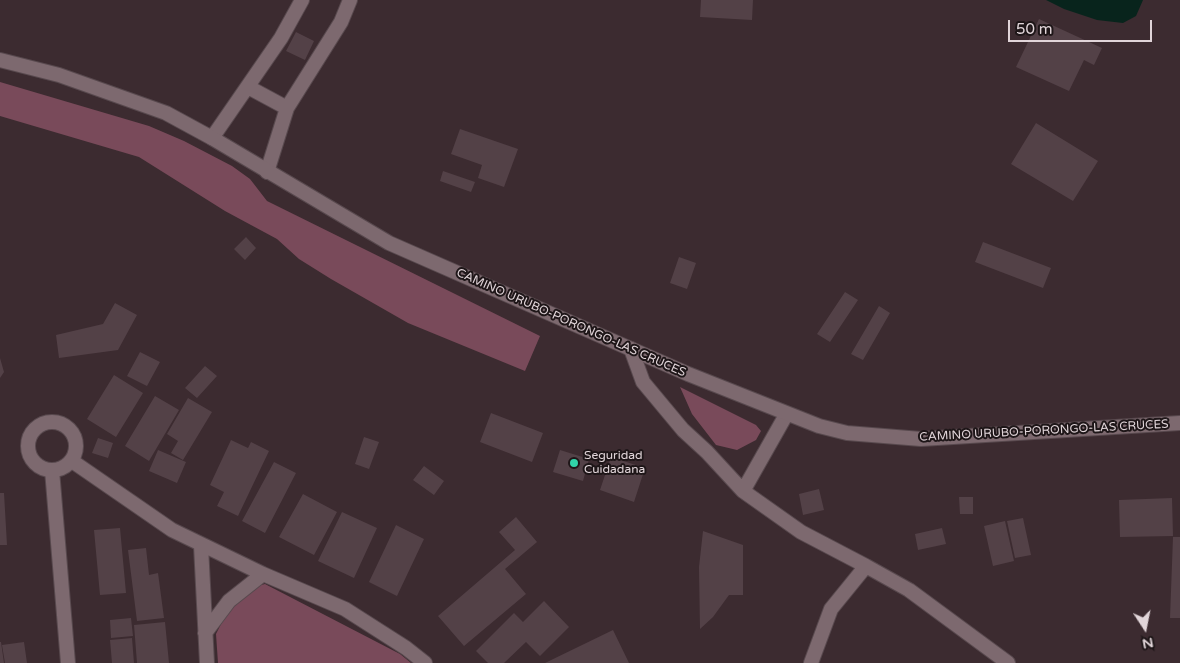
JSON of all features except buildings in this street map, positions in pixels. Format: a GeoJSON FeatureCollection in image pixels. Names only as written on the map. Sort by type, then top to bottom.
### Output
{"type":"FeatureCollection","features":[{"type":"Feature","properties":{"kind":"street"},"geometry":{"type":"LineString","coordinates":[[212,138],[281,38],[302,0]]}},
{"type":"Feature","properties":{"kind":"street"},"geometry":{"type":"LineString","coordinates":[[267,172],[288,108],[341,22],[350,0]]}},
{"type":"Feature","properties":{"kind":"street","name":"CAMINO URUBO-PORONGO-LAS CRUCES"},"geometry":{"type":"LineString","coordinates":[[0,60],[59,75],[166,114],[212,138],[389,243],[786,415],[819,426],[847,433],[921,439],[1180,424]]}},
{"type":"Feature","properties":{"kind":"street"},"geometry":{"type":"LineString","coordinates":[[248,87],[288,108]]}},
{"type":"Feature","properties":{"kind":"street"},"geometry":{"type":"LineString","coordinates":[[631,349],[643,382],[683,430],[744,491],[801,532],[909,590],[1008,663]]}},
{"type":"Feature","properties":{"kind":"street"},"geometry":{"type":"LineString","coordinates":[[744,491],[786,415]]}},
{"type":"Feature","properties":{"kind":"street"},"geometry":{"type":"LineString","coordinates":[[50,422],[66,426],[76,439],[72,460],[59,469],[52,470],[44,469],[37,465],[28,451],[31,435],[42,424],[50,422]]}},
{"type":"Feature","properties":{"kind":"street"},"geometry":{"type":"LineString","coordinates":[[72,460],[172,530],[201,546],[345,609],[406,648],[425,663]]}},
{"type":"Feature","properties":{"kind":"street"},"geometry":{"type":"LineString","coordinates":[[52,470],[68,663]]}},
{"type":"Feature","properties":{"kind":"street"},"geometry":{"type":"LineString","coordinates":[[201,546],[207,663]]}},
{"type":"Feature","properties":{"kind":"street"},"geometry":{"type":"LineString","coordinates":[[811,663],[831,608],[866,566]]}},
{"type":"Feature","properties":{"kind":"street"},"geometry":{"type":"LineString","coordinates":[[206,633],[229,601],[263,574]]}},
{"type":"Feature","properties":{"kind":"shaded area"},"geometry":{"type":"Polygon","coordinates":[[[1046,0],[1143,0],[1136,16],[1123,23],[1097,20],[1064,9],[1046,0]]]}},
{"type":"Feature","properties":{"kind":"shaded area"},"geometry":{"type":"Polygon","coordinates":[[[0,82],[149,126],[184,141],[232,166],[250,179],[267,201],[540,336],[525,371],[408,323],[331,279],[299,259],[277,239],[225,211],[139,157],[0,116],[0,82]]]}},
{"type":"Feature","properties":{"kind":"shaded area"},"geometry":{"type":"Polygon","coordinates":[[[680,387],[756,425],[761,431],[756,440],[737,450],[716,445],[692,414],[680,387]]]}},
{"type":"Feature","properties":{"kind":"shaded area"},"geometry":{"type":"Polygon","coordinates":[[[265,584],[400,654],[411,663],[218,663],[216,634],[226,614],[253,587],[265,584]]]}},
{"type":"Feature","properties":{"kind":"place","name":"Seguridad Cuidadana"},"geometry":{"type":"Point","coordinates":[574,463]}}]}
